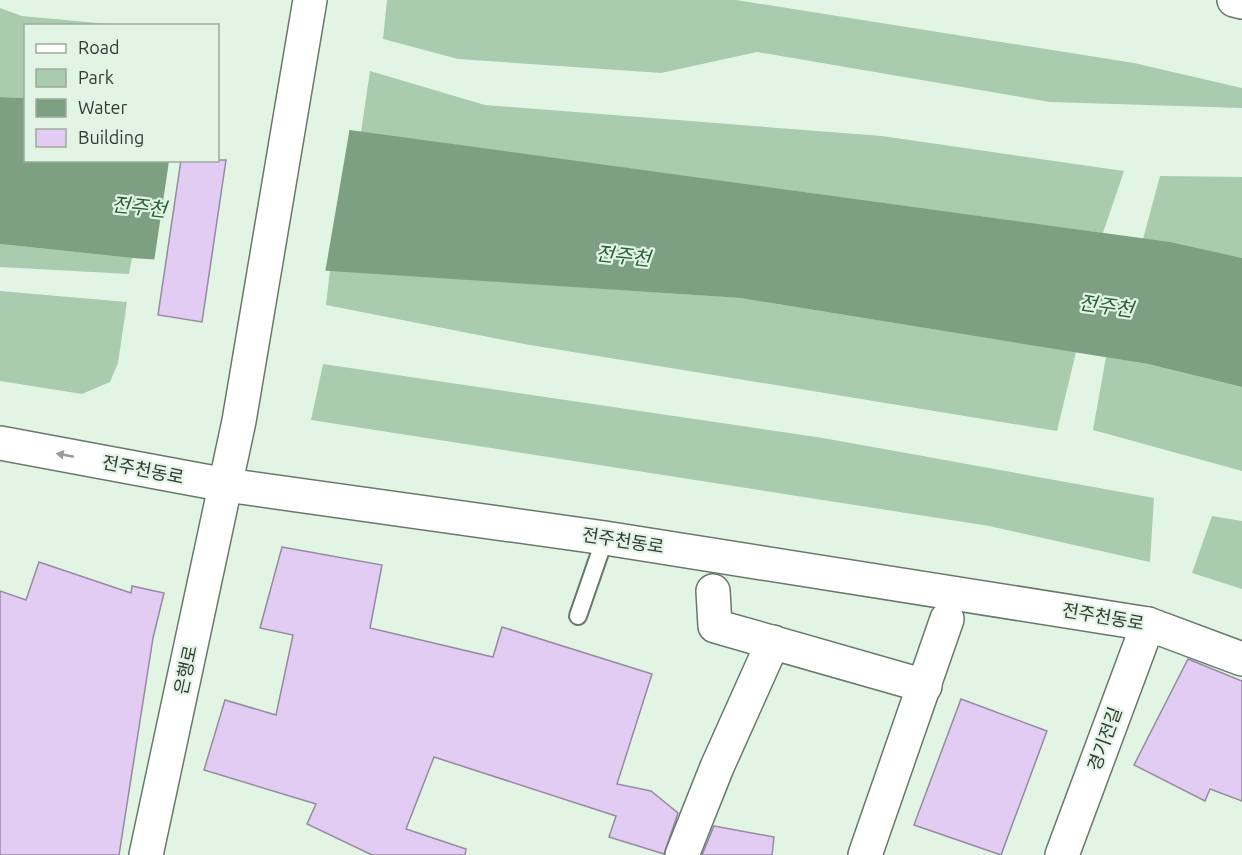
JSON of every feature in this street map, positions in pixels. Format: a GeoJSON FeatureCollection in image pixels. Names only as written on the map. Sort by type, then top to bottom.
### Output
{"type":"FeatureCollection","features":[{"type":"Feature","properties":{"kind":"street","name":"은행로"},"geometry":{"type":"LineString","coordinates":[[146,855],[239,421],[310,0]]}},
{"type":"Feature","properties":{"kind":"street"},"geometry":{"type":"LineString","coordinates":[[1234,0],[1242,2]]}},
{"type":"Feature","properties":{"kind":"street","name":"전주천동로"},"geometry":{"type":"LineString","coordinates":[[0,443],[226,485],[605,538],[1148,624],[1242,658]]}},
{"type":"Feature","properties":{"kind":"street"},"geometry":{"type":"LineString","coordinates":[[713,591],[715,626],[925,686]]}},
{"type":"Feature","properties":{"kind":"street"},"geometry":{"type":"LineString","coordinates":[[865,855],[947,619]]}},
{"type":"Feature","properties":{"kind":"street","name":"경기전길"},"geometry":{"type":"LineString","coordinates":[[1062,855],[1148,624]]}},
{"type":"Feature","properties":{"kind":"street"},"geometry":{"type":"LineString","coordinates":[[682,855],[717,767],[773,642]]}},
{"type":"Feature","properties":{"kind":"lane"},"geometry":{"type":"LineString","coordinates":[[578,616],[605,538]]}},
{"type":"Feature","properties":{"kind":"green space"},"geometry":{"type":"Polygon","coordinates":[[[387,0],[736,0],[1134,63],[1242,88],[1242,108],[1050,102],[757,52],[661,73],[458,59],[383,39],[387,0]]]}},
{"type":"Feature","properties":{"kind":"green space"},"geometry":{"type":"Polygon","coordinates":[[[0,8],[22,16],[108,24],[24,24],[24,98],[0,97],[0,8]]]}},
{"type":"Feature","properties":{"kind":"green space"},"geometry":{"type":"Polygon","coordinates":[[[370,71],[485,105],[882,136],[1124,171],[1103,233],[361,132],[370,71]]]}},
{"type":"Feature","properties":{"kind":"green space"},"geometry":{"type":"Polygon","coordinates":[[[1160,176],[1242,177],[1242,258],[1143,239],[1160,176]]]}},
{"type":"Feature","properties":{"kind":"green space"},"geometry":{"type":"Polygon","coordinates":[[[0,244],[132,258],[129,274],[0,267],[0,244]]]}},
{"type":"Feature","properties":{"kind":"green space"},"geometry":{"type":"Polygon","coordinates":[[[330,270],[740,298],[1076,352],[1057,431],[524,344],[326,305],[330,270]]]}},
{"type":"Feature","properties":{"kind":"green space"},"geometry":{"type":"Polygon","coordinates":[[[0,291],[127,302],[118,363],[110,382],[82,394],[0,381],[0,291]]]}},
{"type":"Feature","properties":{"kind":"green space"},"geometry":{"type":"Polygon","coordinates":[[[1106,357],[1148,364],[1242,387],[1242,471],[1093,430],[1106,357]]]}},
{"type":"Feature","properties":{"kind":"green space"},"geometry":{"type":"Polygon","coordinates":[[[323,364],[823,438],[1154,498],[1150,562],[989,526],[311,420],[323,364]]]}},
{"type":"Feature","properties":{"kind":"green space"},"geometry":{"type":"Polygon","coordinates":[[[1212,516],[1242,521],[1242,589],[1192,573],[1212,516]]]}},
{"type":"Feature","properties":{"kind":"water","name":"전주천"},"geometry":{"type":"Polygon","coordinates":[[[0,97],[24,98],[24,162],[219,162],[219,112],[1170,242],[1242,258],[1242,387],[1148,364],[740,298],[132,258],[0,244],[0,97]]]}},
{"type":"Feature","properties":{"kind":"pier"},"geometry":{"type":"Polygon","coordinates":[[[219,109],[350,127],[325,273],[154,262],[169,162],[219,162],[219,109]]]}},
{"type":"Feature","properties":{"kind":"building"},"geometry":{"type":"Polygon","coordinates":[[[226,160],[202,322],[158,315],[181,162],[226,160]]]}},
{"type":"Feature","properties":{"kind":"building"},"geometry":{"type":"Polygon","coordinates":[[[282,547],[382,565],[370,628],[493,657],[502,627],[652,674],[617,784],[651,791],[678,813],[664,854],[609,837],[616,816],[434,757],[406,829],[466,849],[465,855],[372,855],[307,824],[316,804],[204,770],[225,700],[276,715],[293,635],[260,628],[282,547]]]}},
{"type":"Feature","properties":{"kind":"building"},"geometry":{"type":"Polygon","coordinates":[[[39,562],[131,593],[132,586],[164,593],[153,638],[119,855],[0,855],[0,591],[26,600],[39,562]]]}},
{"type":"Feature","properties":{"kind":"building"},"geometry":{"type":"Polygon","coordinates":[[[1188,659],[1242,681],[1242,801],[1210,789],[1205,801],[1134,765],[1188,659]]]}},
{"type":"Feature","properties":{"kind":"building"},"geometry":{"type":"Polygon","coordinates":[[[961,699],[1047,731],[1001,855],[914,825],[961,699]]]}},
{"type":"Feature","properties":{"kind":"building"},"geometry":{"type":"Polygon","coordinates":[[[714,826],[774,837],[772,855],[702,855],[714,826]]]}}]}
